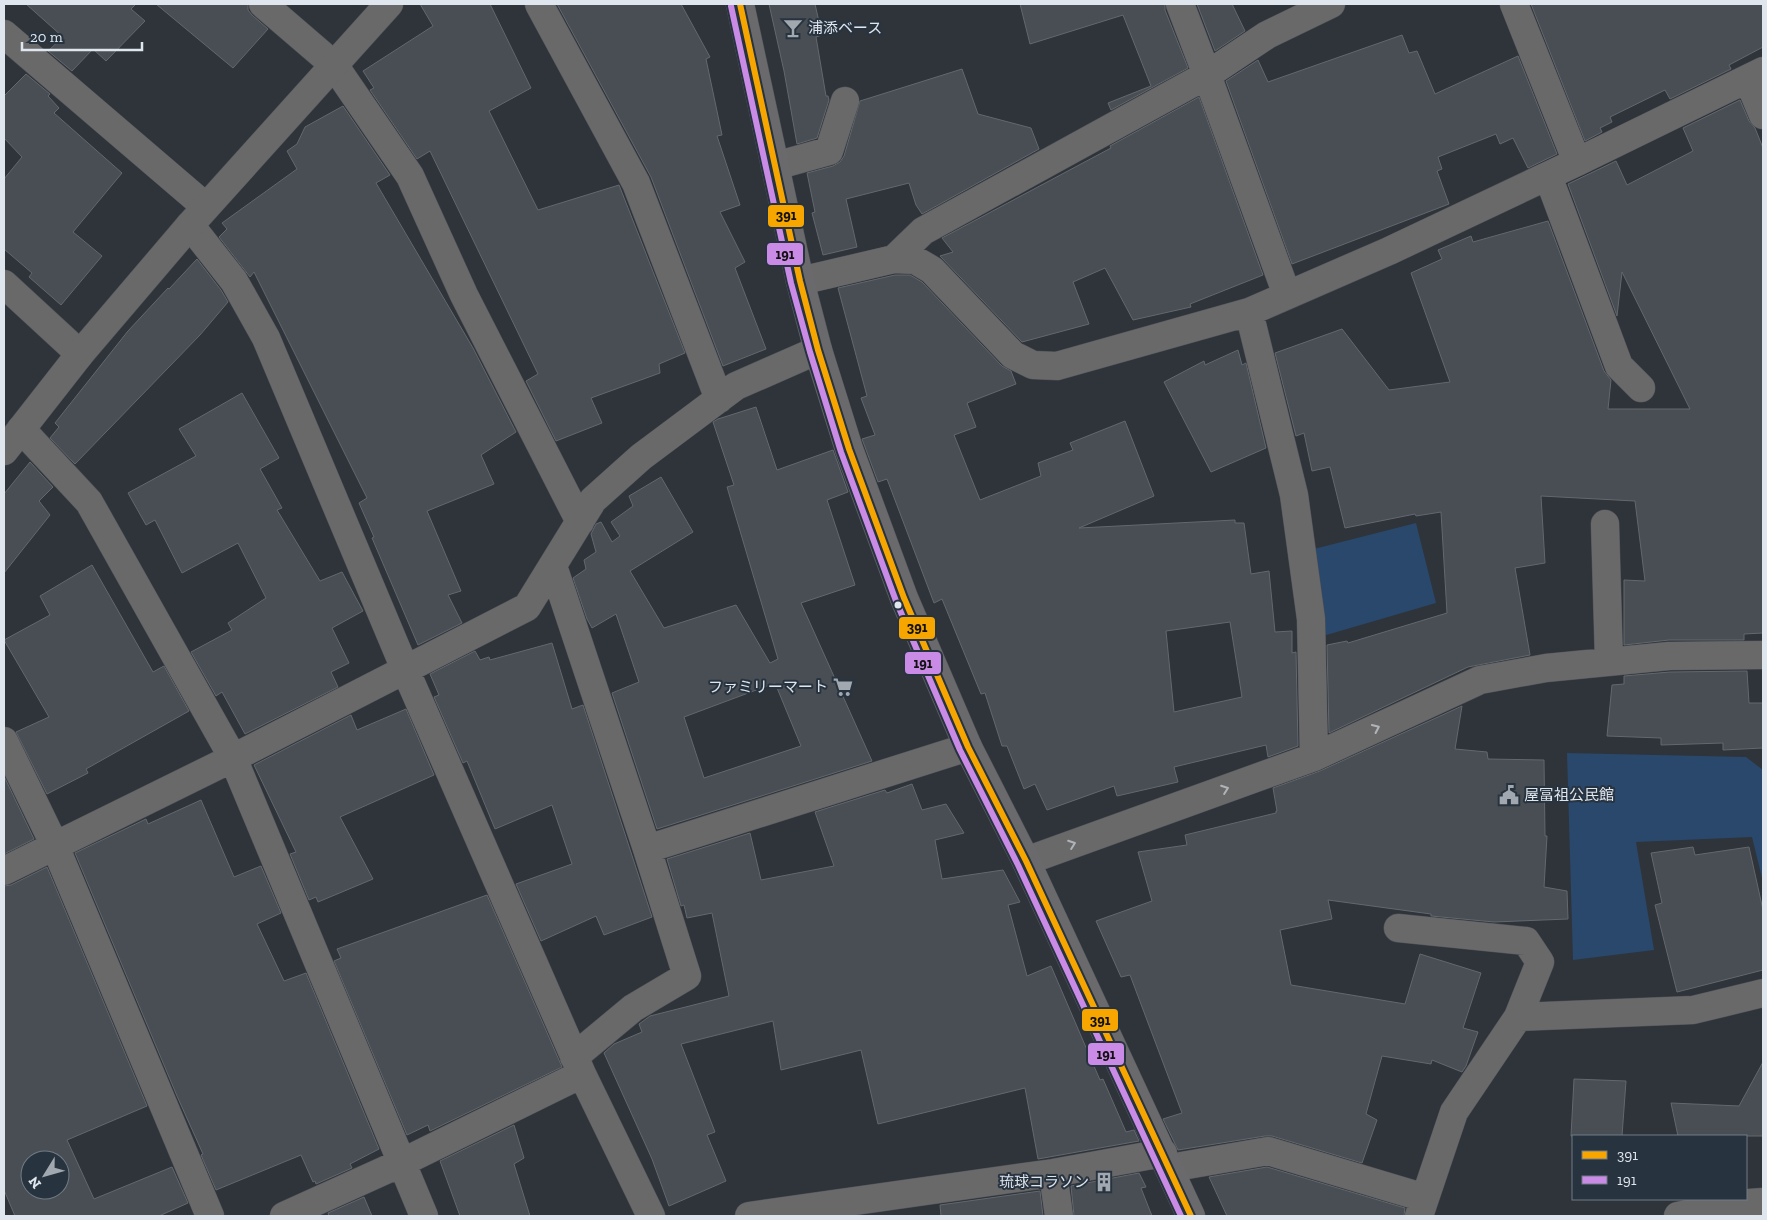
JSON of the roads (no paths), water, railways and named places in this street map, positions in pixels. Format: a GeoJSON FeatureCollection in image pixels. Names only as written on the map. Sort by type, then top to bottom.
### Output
{"type":"FeatureCollection","features":[{"type":"Feature","properties":{"kind":"main road"},"geometry":{"type":"LineString","coordinates":[[740,4],[800,281],[818,350],[848,449],[904,598],[968,747],[1026,861],[1191,1216]]}},
{"type":"Feature","properties":{"kind":"street"},"geometry":{"type":"LineString","coordinates":[[263,4],[334,65],[410,176],[464,295],[580,522]]}},
{"type":"Feature","properties":{"kind":"street"},"geometry":{"type":"LineString","coordinates":[[4,451],[80,354],[198,216],[390,4]]}},
{"type":"Feature","properties":{"kind":"street"},"geometry":{"type":"LineString","coordinates":[[539,4],[636,183],[719,399]]}},
{"type":"Feature","properties":{"kind":"street"},"geometry":{"type":"LineString","coordinates":[[1180,4],[1287,295]]}},
{"type":"Feature","properties":{"kind":"street"},"geometry":{"type":"LineString","coordinates":[[894,259],[923,231],[1207,75],[1267,36],[1331,4]]}},
{"type":"Feature","properties":{"kind":"street"},"geometry":{"type":"LineString","coordinates":[[1514,4],[1578,162]]}},
{"type":"Feature","properties":{"kind":"street"},"geometry":{"type":"LineString","coordinates":[[4,34],[198,216],[266,338],[405,669],[578,1065],[651,1216]]}},
{"type":"Feature","properties":{"kind":"street"},"geometry":{"type":"LineString","coordinates":[[800,281],[894,259],[915,260],[932,270],[1013,355],[1033,365],[1057,366],[1248,312],[1389,251],[1578,162],[1755,75],[1763,115]]}},
{"type":"Feature","properties":{"kind":"street"},"geometry":{"type":"LineString","coordinates":[[775,166],[830,151],[845,101]]}},
{"type":"Feature","properties":{"kind":"street"},"geometry":{"type":"LineString","coordinates":[[1548,176],[1619,366],[1641,388]]}},
{"type":"Feature","properties":{"kind":"street"},"geometry":{"type":"LineString","coordinates":[[4,284],[80,354]]}},
{"type":"Feature","properties":{"kind":"street"},"geometry":{"type":"LineString","coordinates":[[1248,312],[1294,495],[1311,619],[1314,757]]}},
{"type":"Feature","properties":{"kind":"street"},"geometry":{"type":"LineString","coordinates":[[4,871],[233,758],[527,607],[593,500],[641,456],[736,386],[818,350]]}},
{"type":"Feature","properties":{"kind":"street"},"geometry":{"type":"LineString","coordinates":[[22,428],[88,502],[233,758],[424,1216]]}},
{"type":"Feature","properties":{"kind":"street"},"geometry":{"type":"LineString","coordinates":[[1604,524],[1609,662]]}},
{"type":"Feature","properties":{"kind":"street"},"geometry":{"type":"LineString","coordinates":[[284,1216],[401,1163],[578,1065],[633,1008],[686,976],[647,849],[553,566]]}},
{"type":"Feature","properties":{"kind":"street"},"geometry":{"type":"LineString","coordinates":[[1026,861],[1314,757],[1480,680],[1546,668],[1669,656],[1763,656]]}},
{"type":"Feature","properties":{"kind":"street"},"geometry":{"type":"LineString","coordinates":[[4,741],[56,846],[210,1216]]}},
{"type":"Feature","properties":{"kind":"street"},"geometry":{"type":"LineString","coordinates":[[647,849],[968,747]]}},
{"type":"Feature","properties":{"kind":"street"},"geometry":{"type":"LineString","coordinates":[[749,1216],[1053,1173],[1166,1160],[1268,1152],[1422,1207],[1454,1112],[1518,1017],[1540,962],[1526,941],[1398,928]]}},
{"type":"Feature","properties":{"kind":"street"},"geometry":{"type":"LineString","coordinates":[[1518,1017],[1693,1010],[1763,993]]}},
{"type":"Feature","properties":{"kind":"street"},"geometry":{"type":"LineString","coordinates":[[1053,1173],[1059,1216]]}},
{"type":"Feature","properties":{"kind":"street"},"geometry":{"type":"LineString","coordinates":[[1678,1216],[1724,1211],[1735,1204],[1763,1202]]}},
{"type":"Feature","properties":{"kind":"place","name":"浦添ベース"},"geometry":{"type":"Point","coordinates":[793,28]}},
{"type":"Feature","properties":{"kind":"place","name":"ファミリーマート"},"geometry":{"type":"Point","coordinates":[843,687]}},
{"type":"Feature","properties":{"kind":"place","name":"屋冨祖公民館"},"geometry":{"type":"Point","coordinates":[1509,795]}},
{"type":"Feature","properties":{"kind":"place","name":"琉球コラソン"},"geometry":{"type":"Point","coordinates":[1104,1182]}}]}
